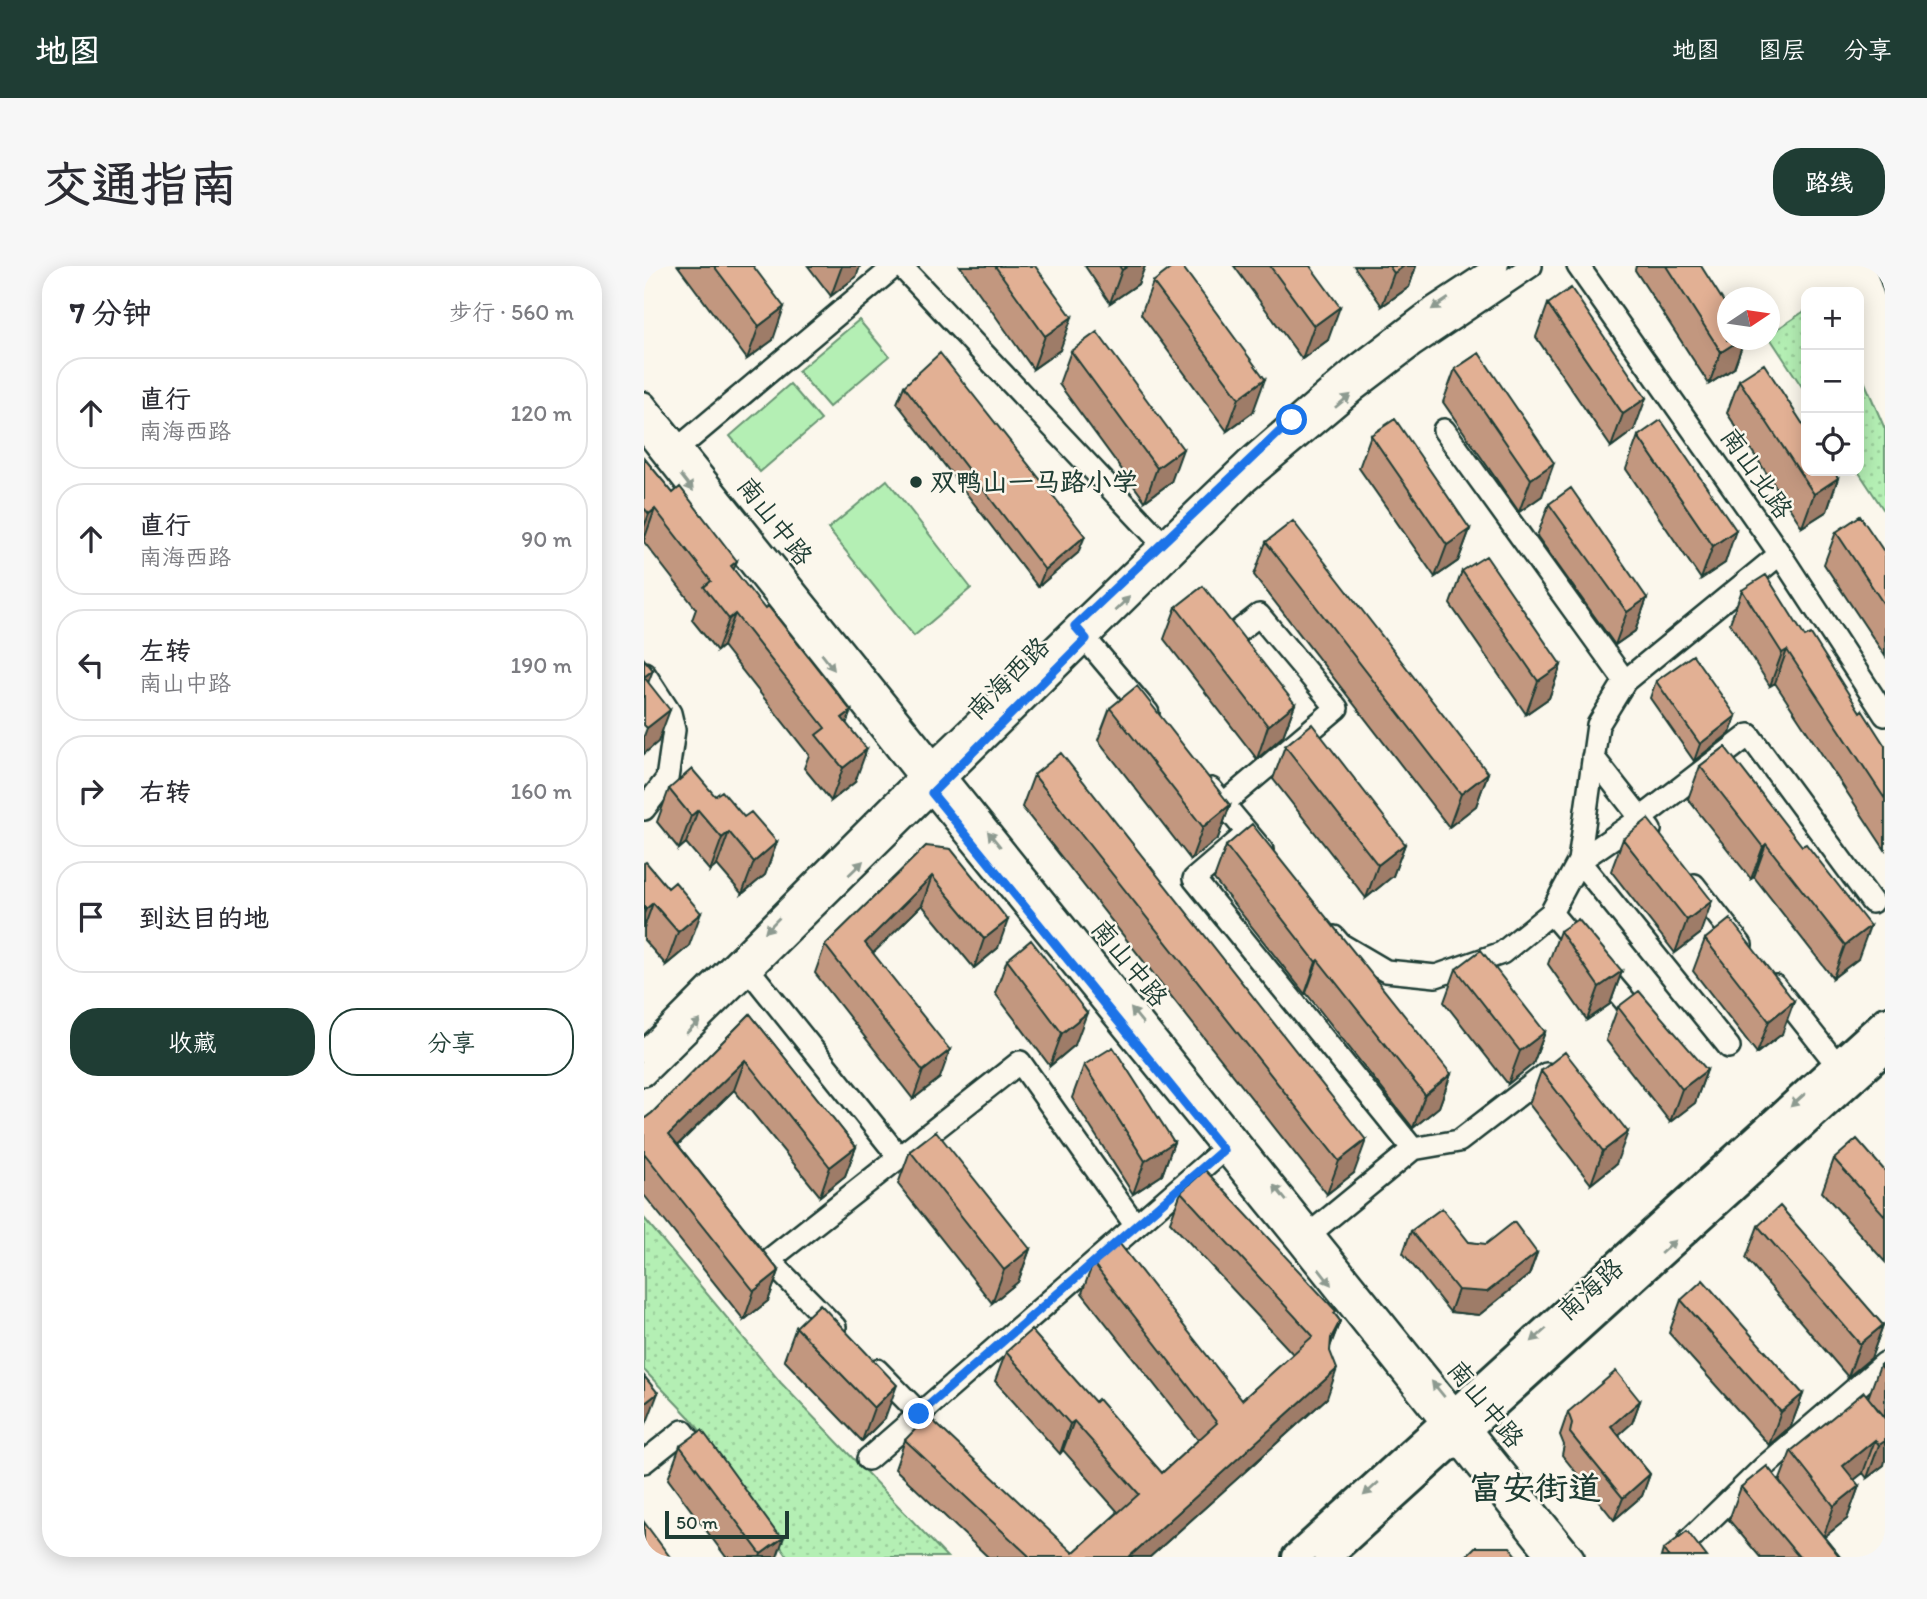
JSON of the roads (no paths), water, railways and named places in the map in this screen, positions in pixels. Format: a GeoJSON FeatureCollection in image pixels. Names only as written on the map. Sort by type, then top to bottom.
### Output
{"type":"FeatureCollection","features":[{"type":"Feature","properties":{"kind":"main road","name":"南海路"},"geometry":{"type":"LineString","coordinates":[[1296,1557],[1455,1426],[1843,1072],[1885,1021]]}},
{"type":"Feature","properties":{"kind":"main road","name":"南海路"},"geometry":{"type":"LineString","coordinates":[[1843,1072],[1885,1050]]}},
{"type":"Feature","properties":{"kind":"main road","name":"南海路"},"geometry":{"type":"LineString","coordinates":[[1328,1557],[1455,1426]]}},
{"type":"Feature","properties":{"kind":"street"},"geometry":{"type":"LineString","coordinates":[[673,452],[895,266]]}},
{"type":"Feature","properties":{"kind":"street"},"geometry":{"type":"LineString","coordinates":[[901,266],[1161,542]]}},
{"type":"Feature","properties":{"kind":"street","name":"南海西路"},"geometry":{"type":"LineString","coordinates":[[1080,633],[1161,542],[1255,453],[1353,369],[1433,308],[1497,266]]}},
{"type":"Feature","properties":{"kind":"street","name":"南海西路"},"geometry":{"type":"LineString","coordinates":[[644,1052],[932,779],[1080,633],[1247,481],[1355,390],[1414,345],[1531,266]]}},
{"type":"Feature","properties":{"kind":"street","name":"南山北路"},"geometry":{"type":"LineString","coordinates":[[1578,266],[1780,554],[1885,715]]}},
{"type":"Feature","properties":{"kind":"street","name":"南山中路"},"geometry":{"type":"LineString","coordinates":[[644,403],[673,452],[1223,1150],[1306,1238]]}},
{"type":"Feature","properties":{"kind":"street","name":"南山中路"},"geometry":{"type":"LineString","coordinates":[[644,430],[673,452]]}},
{"type":"Feature","properties":{"kind":"street"},"geometry":{"type":"LineString","coordinates":[[1444,430],[1625,681]]}},
{"type":"Feature","properties":{"kind":"street"},"geometry":{"type":"LineString","coordinates":[[1323,923],[1340,944],[1386,971],[1436,976],[1502,953],[1551,913],[1579,861],[1598,725],[1625,681],[1780,554]]}},
{"type":"Feature","properties":{"kind":"street"},"geometry":{"type":"LineString","coordinates":[[1223,804],[1337,708],[1259,615],[1236,633]]}},
{"type":"Feature","properties":{"kind":"street"},"geometry":{"type":"LineString","coordinates":[[1080,633],[1163,732]]}},
{"type":"Feature","properties":{"kind":"street"},"geometry":{"type":"LineString","coordinates":[[644,673],[670,713],[674,730],[667,779],[644,810]]}},
{"type":"Feature","properties":{"kind":"street"},"geometry":{"type":"LineString","coordinates":[[1579,861],[1749,735],[1872,902]]}},
{"type":"Feature","properties":{"kind":"street"},"geometry":{"type":"LineString","coordinates":[[1593,757],[1666,850]]}},
{"type":"Feature","properties":{"kind":"street"},"geometry":{"type":"LineString","coordinates":[[1197,773],[1273,863]]}},
{"type":"Feature","properties":{"kind":"street","name":"南山中路"},"geometry":{"type":"LineString","coordinates":[[932,779],[1306,1238],[1455,1426],[1549,1557]]}},
{"type":"Feature","properties":{"kind":"street","name":"南海西路"},"geometry":{"type":"LineString","coordinates":[[644,1074],[750,971],[932,779]]}},
{"type":"Feature","properties":{"kind":"street"},"geometry":{"type":"LineString","coordinates":[[1248,833],[1194,879],[1413,1149]]}},
{"type":"Feature","properties":{"kind":"street"},"geometry":{"type":"LineString","coordinates":[[1579,861],[1729,1047]]}},
{"type":"Feature","properties":{"kind":"street"},"geometry":{"type":"LineString","coordinates":[[1683,872],[1843,1072]]}},
{"type":"Feature","properties":{"kind":"street"},"geometry":{"type":"LineString","coordinates":[[1551,913],[1657,1039]]}},
{"type":"Feature","properties":{"kind":"street"},"geometry":{"type":"LineString","coordinates":[[750,971],[899,1157]]}},
{"type":"Feature","properties":{"kind":"street"},"geometry":{"type":"LineString","coordinates":[[919,1414],[769,1260],[1020,1062],[1136,1226]]}},
{"type":"Feature","properties":{"kind":"street"},"geometry":{"type":"LineString","coordinates":[[1306,1238],[1413,1149],[1459,1141],[1546,1074]]}},
{"type":"Feature","properties":{"kind":"street"},"geometry":{"type":"LineString","coordinates":[[868,1459],[1223,1150]]}},
{"type":"Feature","properties":{"kind":"street"},"geometry":{"type":"LineString","coordinates":[[1689,1540],[1764,1467],[1885,1363]]}},
{"type":"Feature","properties":{"kind":"street","name":"南山中路"},"geometry":{"type":"LineString","coordinates":[[1455,1426],[1573,1557]]}},
{"type":"Feature","properties":{"kind":"street"},"geometry":{"type":"LineString","coordinates":[[644,1462],[683,1431],[722,1483]]}},
{"type":"Feature","properties":{"kind":"place","name":"双鸭山一马路小学"},"geometry":{"type":"Point","coordinates":[916,482]}},
{"type":"Feature","properties":{"kind":"district","name":"富安街道"},"geometry":{"type":"Point","coordinates":[1535,1487]}}]}
